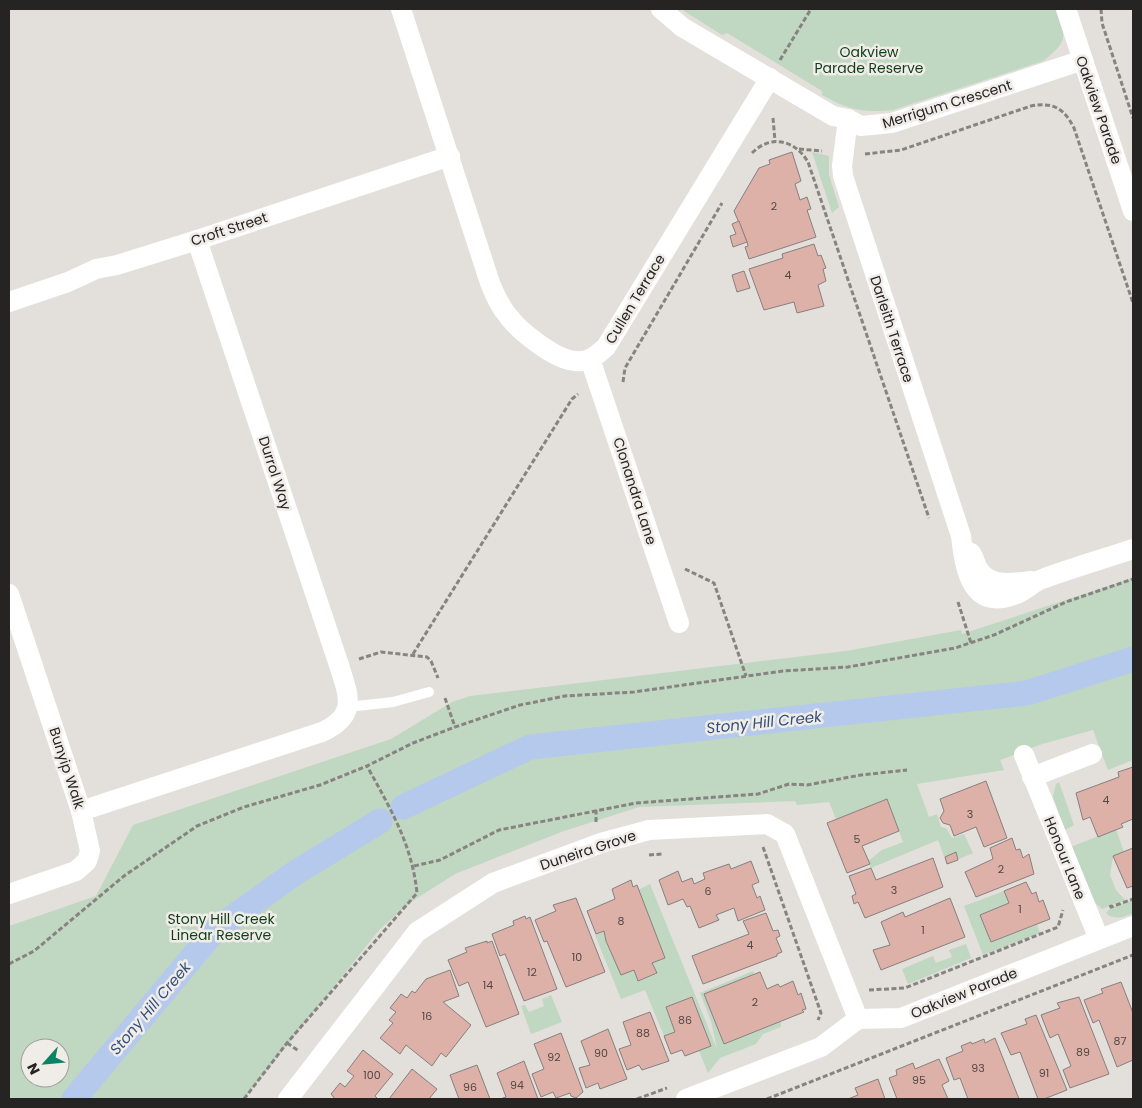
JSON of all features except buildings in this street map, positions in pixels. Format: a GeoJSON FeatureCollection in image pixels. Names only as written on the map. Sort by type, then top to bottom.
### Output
{"type":"FeatureCollection","features":[{"type":"Feature","properties":{"kind":"street"},"geometry":{"type":"LineString","coordinates":[[401,9],[490,283],[508,316],[522,332],[561,356],[575,362],[590,359]]}},
{"type":"Feature","properties":{"kind":"street","name":"Merrigum Crescent"},"geometry":{"type":"LineString","coordinates":[[661,9],[682,27],[833,116],[848,119],[861,126],[892,123],[1083,60]]}},
{"type":"Feature","properties":{"kind":"street","name":"Oakview Parade"},"geometry":{"type":"LineString","coordinates":[[1066,9],[1133,211]]}},
{"type":"Feature","properties":{"kind":"street","name":"Cullen Terrace"},"geometry":{"type":"LineString","coordinates":[[590,359],[606,347],[770,78]]}},
{"type":"Feature","properties":{"kind":"street","name":"Darleith Terrace"},"geometry":{"type":"LineString","coordinates":[[848,119],[843,154],[843,176],[961,536],[983,576],[1004,584],[1040,580],[1133,549]]}},
{"type":"Feature","properties":{"kind":"street","name":"Croft Street"},"geometry":{"type":"LineString","coordinates":[[9,302],[68,282],[96,269],[117,265],[198,240],[450,156]]}},
{"type":"Feature","properties":{"kind":"street","name":"Durrol Way"},"geometry":{"type":"LineString","coordinates":[[198,240],[339,665],[348,695],[348,707]]}},
{"type":"Feature","properties":{"kind":"street","name":"Clonandra Lane"},"geometry":{"type":"LineString","coordinates":[[590,359],[679,623]]}},
{"type":"Feature","properties":{"kind":"street","name":"Bunyip Walk"},"geometry":{"type":"LineString","coordinates":[[9,594],[90,843],[87,861],[76,871],[9,894]]}},
{"type":"Feature","properties":{"kind":"street"},"geometry":{"type":"LineString","coordinates":[[81,811],[322,732],[338,724],[348,707]]}},
{"type":"Feature","properties":{"kind":"street"},"geometry":{"type":"LineString","coordinates":[[1032,777],[1092,754]]}},
{"type":"Feature","properties":{"kind":"street","name":"Honour Lane"},"geometry":{"type":"LineString","coordinates":[[1024,755],[1098,939]]}},
{"type":"Feature","properties":{"kind":"street","name":"Duneira Grove"},"geometry":{"type":"LineString","coordinates":[[288,1099],[417,932],[493,883],[601,843],[649,830],[767,824],[785,834],[858,1019]]}},
{"type":"Feature","properties":{"kind":"street","name":"Oakview Parade"},"geometry":{"type":"LineString","coordinates":[[858,1019],[901,1018],[1133,926]]}},
{"type":"Feature","properties":{"kind":"street"},"geometry":{"type":"LineString","coordinates":[[679,1093],[821,1047],[858,1019]]}},
{"type":"Feature","properties":{"kind":"lane"},"geometry":{"type":"LineString","coordinates":[[348,707],[393,702],[429,692]]}},
{"type":"Feature","properties":{"kind":"path"},"geometry":{"type":"LineString","coordinates":[[770,78],[811,9]]}},
{"type":"Feature","properties":{"kind":"path"},"geometry":{"type":"LineString","coordinates":[[1101,9],[1102,23],[1133,118]]}},
{"type":"Feature","properties":{"kind":"path"},"geometry":{"type":"LineString","coordinates":[[751,154],[758,148],[775,141],[784,141],[799,149],[843,154],[866,154],[901,150],[1031,106],[1048,105],[1060,108],[1068,116],[1080,143],[1133,303]]}},
{"type":"Feature","properties":{"kind":"path"},"geometry":{"type":"LineString","coordinates":[[799,149],[808,162],[932,524]]}},
{"type":"Feature","properties":{"kind":"path"},"geometry":{"type":"LineString","coordinates":[[413,654],[572,399],[622,375],[723,201]]}},
{"type":"Feature","properties":{"kind":"path"},"geometry":{"type":"LineString","coordinates":[[622,375],[626,392]]}},
{"type":"Feature","properties":{"kind":"path"},"geometry":{"type":"LineString","coordinates":[[682,560],[685,570],[714,583],[746,676]]}},
{"type":"Feature","properties":{"kind":"path"},"geometry":{"type":"LineString","coordinates":[[9,964],[34,951],[124,876],[197,826],[244,807],[320,784],[367,766],[413,743],[455,727],[520,705],[565,696],[634,692],[746,676],[889,661],[972,643],[1066,602],[1133,579]]}},
{"type":"Feature","properties":{"kind":"path"},"geometry":{"type":"LineString","coordinates":[[956,598],[972,643]]}},
{"type":"Feature","properties":{"kind":"path"},"geometry":{"type":"LineString","coordinates":[[339,665],[381,652],[413,654],[427,657],[431,661],[438,679]]}},
{"type":"Feature","properties":{"kind":"path"},"geometry":{"type":"LineString","coordinates":[[443,695],[455,727]]}},
{"type":"Feature","properties":{"kind":"path"},"geometry":{"type":"LineString","coordinates":[[244,1099],[287,1043],[417,893],[414,866],[399,827],[367,766]]}},
{"type":"Feature","properties":{"kind":"path"},"geometry":{"type":"LineString","coordinates":[[762,844],[821,1013],[817,1021]]}},
{"type":"Feature","properties":{"kind":"path"},"geometry":{"type":"LineString","coordinates":[[641,857],[669,853]]}},
{"type":"Feature","properties":{"kind":"path"},"geometry":{"type":"LineString","coordinates":[[849,995],[877,989],[906,988],[1036,938],[1058,927],[1066,904]]}},
{"type":"Feature","properties":{"kind":"path"},"geometry":{"type":"LineString","coordinates":[[767,1099],[1133,955]]}},
{"type":"Feature","properties":{"kind":"path"},"geometry":{"type":"LineString","coordinates":[[637,1099],[679,1093]]}},
{"type":"Feature","properties":{"kind":"green space","name":"Oakview Parade Reserve"},"geometry":{"type":"Polygon","coordinates":[[[681,9],[1057,9],[1063,38],[1057,49],[1043,61],[893,110],[864,111],[840,104],[822,95],[822,91],[727,33],[722,35],[681,9]]]}},
{"type":"Feature","properties":{"kind":"green space"},"geometry":{"type":"Polygon","coordinates":[[[812,152],[829,156],[829,175],[839,207],[832,213],[812,152]]]}},
{"type":"Feature","properties":{"kind":"green space","name":"Stony Hill Creek Linear Reserve"},"geometry":{"type":"Polygon","coordinates":[[[1133,578],[1133,760],[1108,770],[1093,730],[1042,744],[1000,760],[1004,770],[917,784],[929,817],[937,814],[941,827],[946,828],[952,838],[964,834],[973,853],[947,864],[938,840],[871,868],[868,861],[882,850],[903,842],[887,799],[836,819],[829,802],[797,805],[795,801],[639,807],[564,831],[455,874],[411,902],[380,929],[244,1099],[9,1099],[9,926],[96,896],[133,825],[391,739],[452,702],[470,696],[846,651],[961,630],[962,634],[1133,578]]]}},
{"type":"Feature","properties":{"kind":"green space"},"geometry":{"type":"Polygon","coordinates":[[[1059,782],[1074,825],[1065,830],[1053,797],[1056,784],[1059,782]]]}},
{"type":"Feature","properties":{"kind":"green space"},"geometry":{"type":"Polygon","coordinates":[[[1116,829],[1124,852],[1113,857],[1110,875],[1116,890],[1125,900],[1102,909],[1092,900],[1071,847],[1116,829]]]}},
{"type":"Feature","properties":{"kind":"green space"},"geometry":{"type":"Polygon","coordinates":[[[650,884],[717,1049],[711,1021],[700,993],[753,971],[754,974],[704,995],[724,1044],[781,1021],[781,1027],[763,1034],[756,1044],[720,1058],[708,1073],[699,1051],[711,1046],[691,997],[666,1007],[675,1032],[664,1036],[645,990],[621,999],[595,935],[604,931],[606,942],[621,975],[634,970],[638,981],[657,974],[652,963],[665,958],[638,890],[650,884]]]}},
{"type":"Feature","properties":{"kind":"green space"},"geometry":{"type":"Polygon","coordinates":[[[1004,891],[1009,903],[980,915],[991,942],[1037,925],[1040,933],[983,955],[964,906],[1004,891]]]}},
{"type":"Feature","properties":{"kind":"green space"},"geometry":{"type":"Polygon","coordinates":[[[1133,900],[1133,913],[1116,918],[1106,913],[1111,907],[1133,900]]]}},
{"type":"Feature","properties":{"kind":"green space"},"geometry":{"type":"Polygon","coordinates":[[[966,944],[971,958],[908,984],[902,969],[933,956],[936,963],[952,957],[949,950],[966,944]]]}},
{"type":"Feature","properties":{"kind":"green space"},"geometry":{"type":"Polygon","coordinates":[[[551,995],[562,1022],[531,1034],[521,1006],[525,1005],[529,1012],[544,1006],[542,999],[551,995]]]}},
{"type":"Feature","properties":{"kind":"waterway","name":"Stony Hill Creek"},"geometry":{"type":"LineString","coordinates":[[403,807],[530,747],[1027,693],[1133,659]]}},
{"type":"Feature","properties":{"kind":"waterway","name":"Stony Hill Creek"},"geometry":{"type":"LineString","coordinates":[[74,1099],[215,930],[295,873],[380,821]]}}]}
